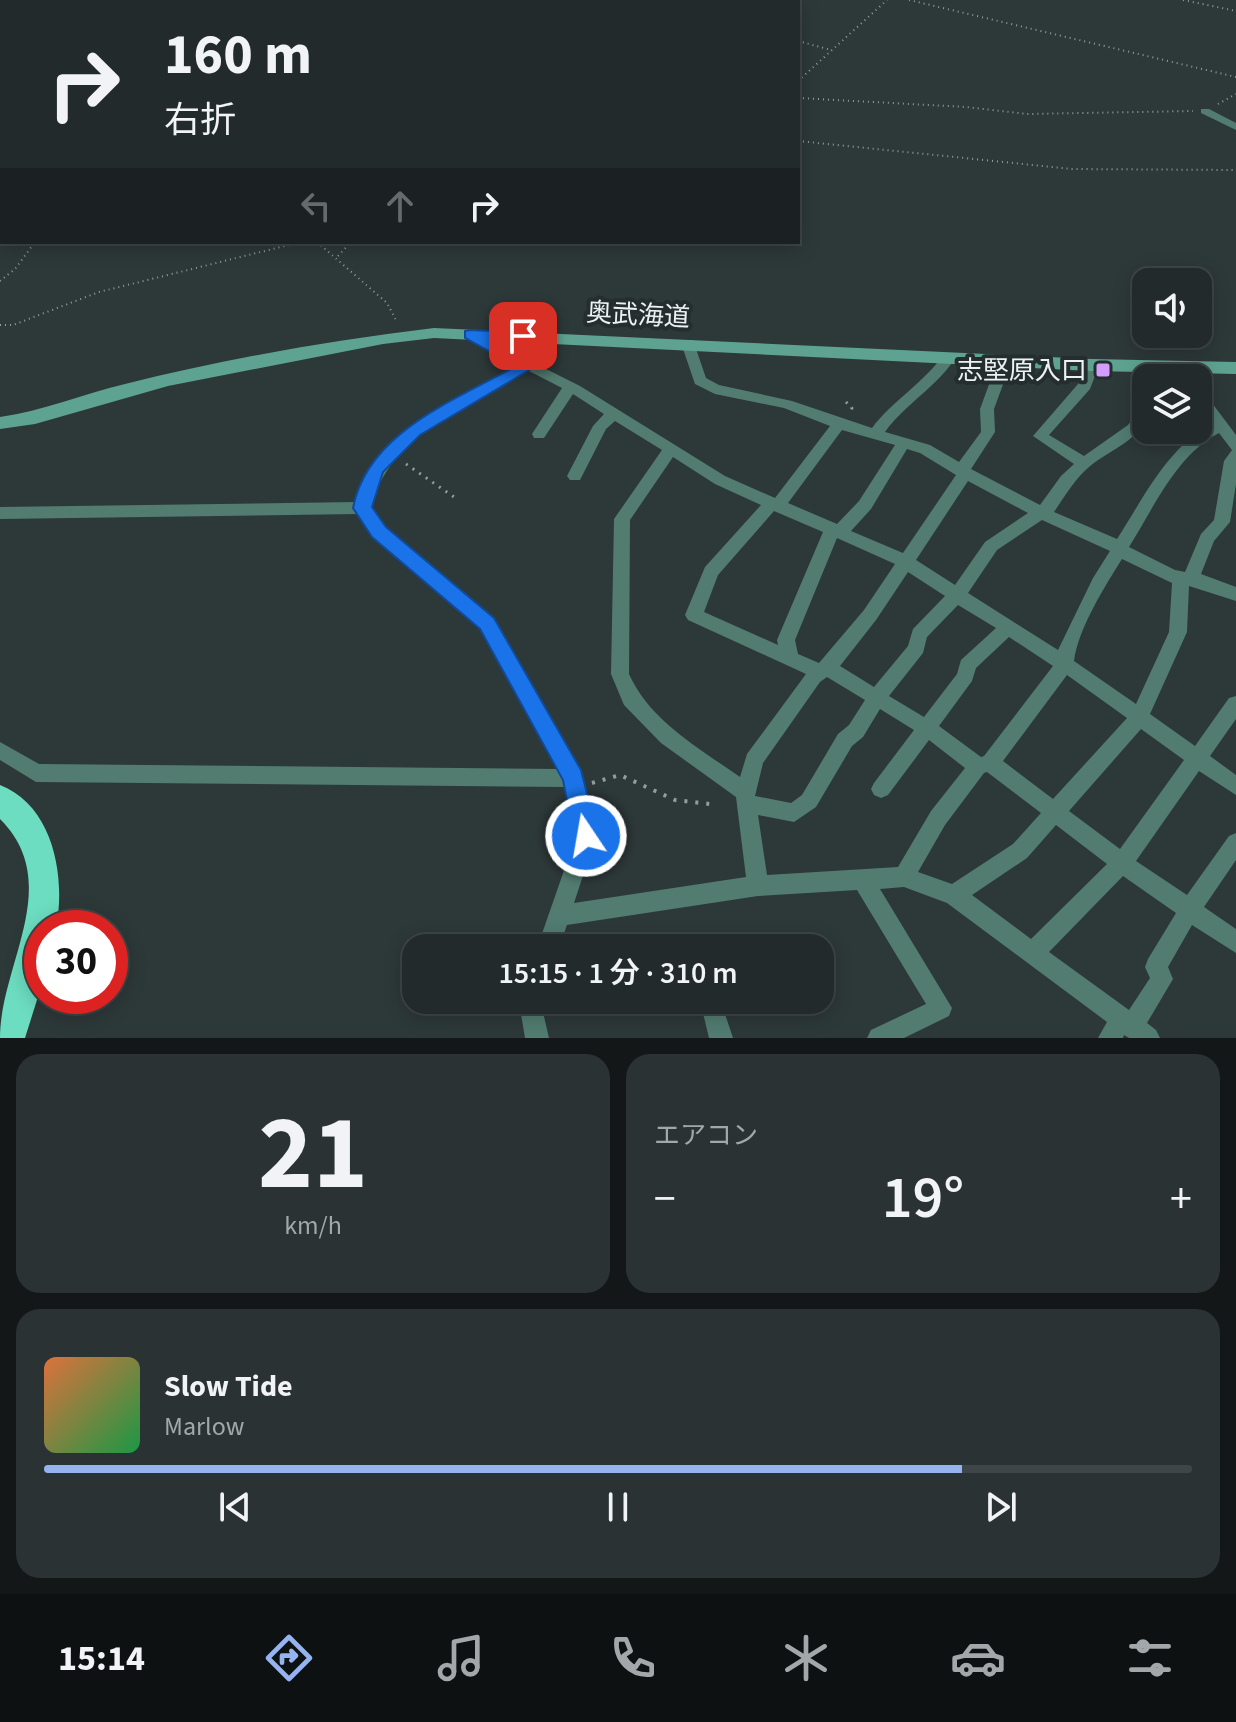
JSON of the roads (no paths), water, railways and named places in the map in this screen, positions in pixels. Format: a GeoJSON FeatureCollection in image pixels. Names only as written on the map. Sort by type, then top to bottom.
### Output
{"type":"FeatureCollection","features":[{"type":"Feature","properties":{"kind":"highway"},"geometry":{"type":"LineString","coordinates":[[0,799],[29,826],[46,866],[45,915],[8,1038]]}},
{"type":"Feature","properties":{"kind":"street"},"geometry":{"type":"LineString","coordinates":[[1205,111],[1236,127]]}},
{"type":"Feature","properties":{"kind":"street"},"geometry":{"type":"LineString","coordinates":[[470,335],[570,387],[720,480],[904,561],[1065,664],[1236,786]]}},
{"type":"Feature","properties":{"kind":"street","name":"奥武海道"},"geometry":{"type":"LineString","coordinates":[[0,423],[35,418],[124,390],[168,380],[400,336],[470,335],[688,343],[1132,369]]}},
{"type":"Feature","properties":{"kind":"street"},"geometry":{"type":"LineString","coordinates":[[688,343],[700,381],[715,389],[787,404],[839,424],[925,449],[1042,513],[1172,576],[1236,594]]}},
{"type":"Feature","properties":{"kind":"street"},"geometry":{"type":"LineString","coordinates":[[876,434],[888,414],[928,382],[949,357]]}},
{"type":"Feature","properties":{"kind":"street"},"geometry":{"type":"LineString","coordinates":[[758,886],[746,798],[754,760],[870,615],[963,472],[988,432],[987,409],[1005,360]]}},
{"type":"Feature","properties":{"kind":"street"},"geometry":{"type":"LineString","coordinates":[[1084,463],[1040,436],[1085,386],[1092,365]]}},
{"type":"Feature","properties":{"kind":"street"},"geometry":{"type":"LineString","coordinates":[[528,366],[414,431],[375,469],[365,491],[362,508],[379,532],[487,623],[573,778],[586,836],[554,934]]}},
{"type":"Feature","properties":{"kind":"street","name":"奥武海道"},"geometry":{"type":"LineString","coordinates":[[1212,370],[1236,368]]}},
{"type":"Feature","properties":{"kind":"street"},"geometry":{"type":"LineString","coordinates":[[539,434],[570,387]]}},
{"type":"Feature","properties":{"kind":"street"},"geometry":{"type":"LineString","coordinates":[[1212,413],[1236,446]]}},
{"type":"Feature","properties":{"kind":"street"},"geometry":{"type":"LineString","coordinates":[[575,476],[600,426],[614,414]]}},
{"type":"Feature","properties":{"kind":"street"},"geometry":{"type":"LineString","coordinates":[[839,424],[774,505],[711,572],[694,615],[790,658],[824,669],[878,696],[984,764],[1236,942]]}},
{"type":"Feature","properties":{"kind":"street"},"geometry":{"type":"LineString","coordinates":[[904,877],[938,818],[1065,664],[1067,648],[1101,578],[1168,473],[1199,437],[1221,426]]}},
{"type":"Feature","properties":{"kind":"street"},"geometry":{"type":"LineString","coordinates":[[670,450],[622,519],[620,674],[631,699],[668,737],[746,798],[794,813],[809,801],[845,740],[856,731],[878,696],[917,648],[919,634],[958,594],[991,546],[1042,513],[1066,480],[1084,463],[1132,430]]}},
{"type":"Feature","properties":{"kind":"street"},"geometry":{"type":"LineString","coordinates":[[790,658],[786,640],[836,531],[865,505],[903,444]]}},
{"type":"Feature","properties":{"kind":"street"},"geometry":{"type":"LineString","coordinates":[[1189,579],[1207,538],[1222,522],[1232,461],[1236,454]]}},
{"type":"Feature","properties":{"kind":"street"},"geometry":{"type":"LineString","coordinates":[[0,513],[362,508]]}},
{"type":"Feature","properties":{"kind":"street"},"geometry":{"type":"LineString","coordinates":[[954,895],[1020,851],[1139,718],[1178,632],[1181,581],[1189,579]]}},
{"type":"Feature","properties":{"kind":"street"},"geometry":{"type":"LineString","coordinates":[[881,789],[966,676],[967,665],[1009,627]]}},
{"type":"Feature","properties":{"kind":"street"},"geometry":{"type":"LineString","coordinates":[[1031,954],[1122,863],[1199,760],[1236,704]]}},
{"type":"Feature","properties":{"kind":"street"},"geometry":{"type":"LineString","coordinates":[[0,750],[36,773],[573,778]]}},
{"type":"Feature","properties":{"kind":"street"},"geometry":{"type":"LineString","coordinates":[[561,915],[758,886],[904,877],[954,895],[1128,1030],[1162,979],[1156,967],[1189,910],[1236,843]]}},
{"type":"Feature","properties":{"kind":"street"},"geometry":{"type":"LineString","coordinates":[[863,880],[941,1008],[879,1038]]}},
{"type":"Feature","properties":{"kind":"street"},"geometry":{"type":"LineString","coordinates":[[532,1014],[537,1038]]}},
{"type":"Feature","properties":{"kind":"street"},"geometry":{"type":"LineString","coordinates":[[714,1014],[721,1038]]}},
{"type":"Feature","properties":{"kind":"place","name":"志堅原入口"},"geometry":{"type":"Point","coordinates":[1103,370]}}]}
